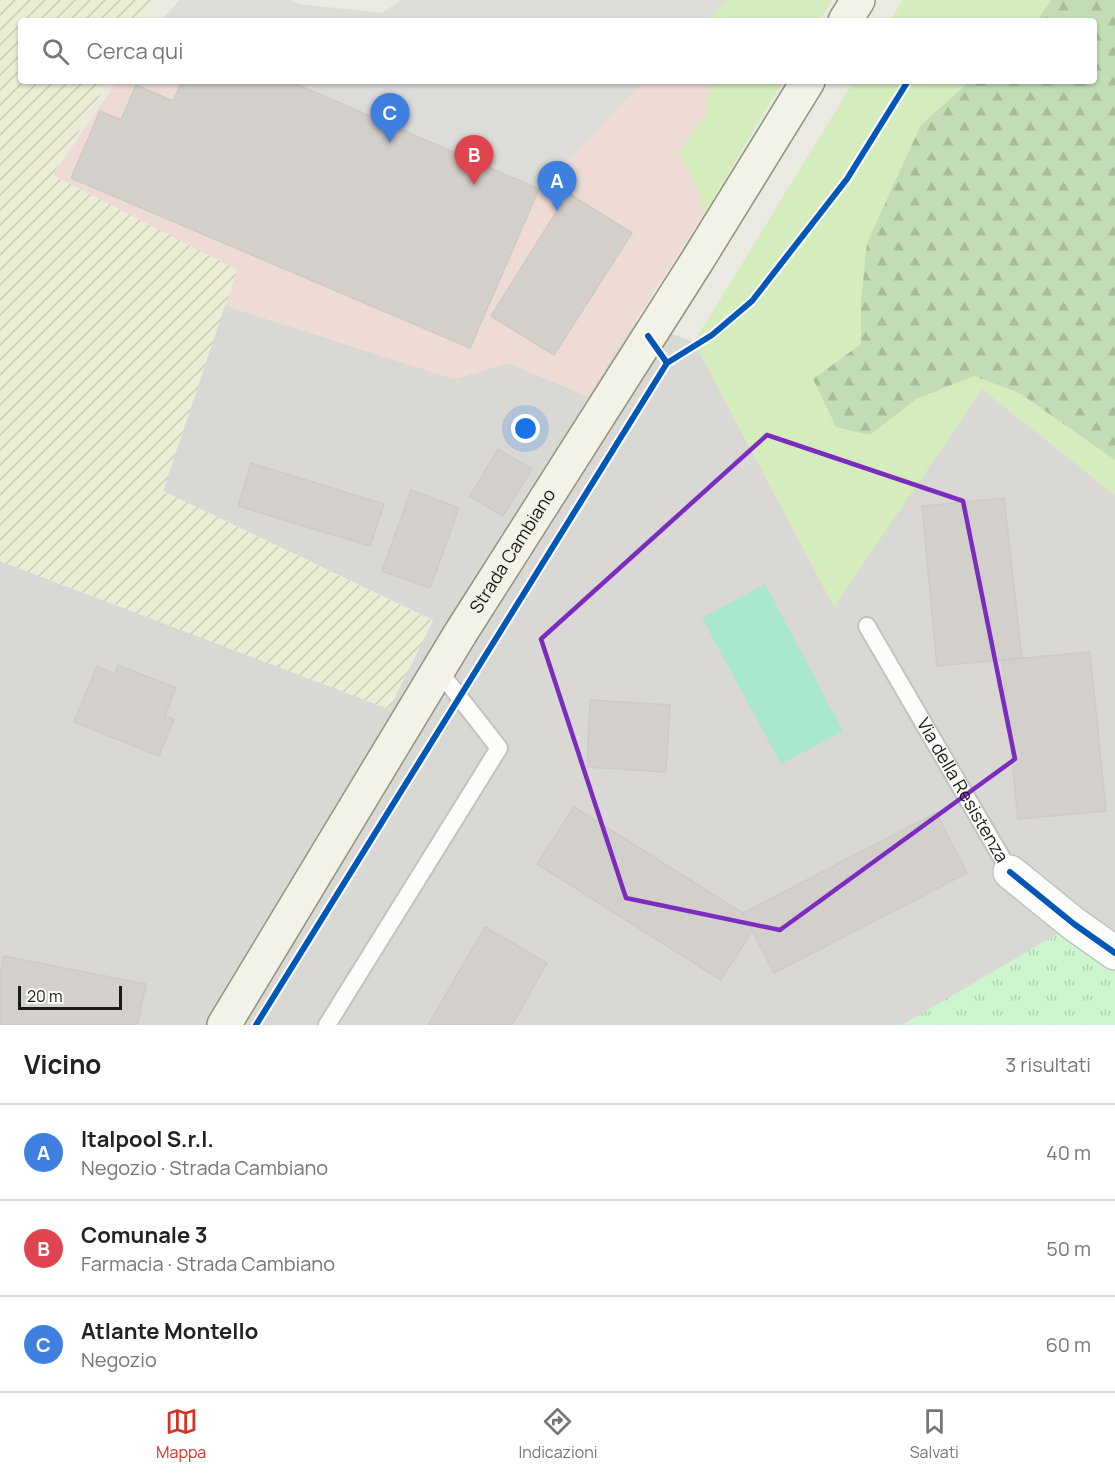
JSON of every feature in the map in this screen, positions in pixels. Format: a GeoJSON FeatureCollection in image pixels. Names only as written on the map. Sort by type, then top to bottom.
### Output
{"type":"FeatureCollection","features":[{"type":"Feature","properties":{"kind":"main road"},"geometry":{"type":"LineString","coordinates":[[847,18],[858,0]]}},
{"type":"Feature","properties":{"kind":"main road","name":"Strada Cambiano"},"geometry":{"type":"LineString","coordinates":[[224,1025],[439,671],[806,84]]}},
{"type":"Feature","properties":{"kind":"street","name":"Via della Resistenza"},"geometry":{"type":"LineString","coordinates":[[1010,872],[1074,924],[1115,952]]}},
{"type":"Feature","properties":{"kind":"lane","name":"Via della Resistenza"},"geometry":{"type":"LineString","coordinates":[[867,626],[1010,872]]}},
{"type":"Feature","properties":{"kind":"lane"},"geometry":{"type":"LineString","coordinates":[[327,1025],[499,748],[439,671]]}},
{"type":"Feature","properties":{"kind":"highlighted area"},"geometry":{"type":"Polygon","coordinates":[[[767,435],[963,501],[1015,759],[780,930],[626,898],[541,639],[767,435]]]}},
{"type":"Feature","properties":{"kind":"shaded area"},"geometry":{"type":"Polygon","coordinates":[[[180,0],[291,0],[298,4],[382,13],[401,0],[726,0],[707,18],[163,18],[180,0]]]}},
{"type":"Feature","properties":{"kind":"shaded area"},"geometry":{"type":"Polygon","coordinates":[[[115,84],[710,84],[705,116],[679,152],[697,188],[705,212],[588,396],[509,363],[454,379],[224,305],[237,271],[53,175],[115,84]]]}},
{"type":"Feature","properties":{"kind":"shaded area"},"geometry":{"type":"Polygon","coordinates":[[[296,84],[641,84],[539,189],[296,84]]]}},
{"type":"Feature","properties":{"kind":"shaded area"},"geometry":{"type":"Polygon","coordinates":[[[224,305],[454,379],[509,363],[587,396],[636,321],[694,342],[834,606],[982,389],[1115,495],[1115,1025],[0,1025],[0,561],[389,709],[433,620],[163,491],[224,305]]]}},
{"type":"Feature","properties":{"kind":"green space"},"geometry":{"type":"Polygon","coordinates":[[[0,0],[155,0],[145,18],[18,18],[18,84],[106,84],[53,175],[237,270],[163,491],[433,621],[389,709],[0,561],[0,0]]]}},
{"type":"Feature","properties":{"kind":"green space"},"geometry":{"type":"Polygon","coordinates":[[[726,0],[832,0],[821,18],[707,18],[726,0]]]}},
{"type":"Feature","properties":{"kind":"green space"},"geometry":{"type":"Polygon","coordinates":[[[903,0],[1051,0],[1039,18],[892,18],[903,0]]]}},
{"type":"Feature","properties":{"kind":"green space"},"geometry":{"type":"Polygon","coordinates":[[[1051,0],[1115,0],[1115,460],[1021,394],[974,376],[916,399],[870,435],[836,427],[813,379],[861,344],[861,301],[867,243],[921,125],[967,84],[1097,84],[1097,18],[1039,18],[1051,0]]]}},
{"type":"Feature","properties":{"kind":"green space"},"geometry":{"type":"Polygon","coordinates":[[[710,84],[781,84],[705,212],[697,188],[679,152],[705,116],[710,84]]]}},
{"type":"Feature","properties":{"kind":"green space"},"geometry":{"type":"Polygon","coordinates":[[[852,84],[967,84],[921,125],[861,301],[861,344],[814,380],[869,435],[916,399],[974,376],[1021,394],[1115,460],[1115,495],[982,389],[834,607],[694,342],[852,84]]]}},
{"type":"Feature","properties":{"kind":"green space"},"geometry":{"type":"Polygon","coordinates":[[[765,584],[843,731],[781,764],[702,618],[765,584]]]}},
{"type":"Feature","properties":{"kind":"green space"},"geometry":{"type":"Polygon","coordinates":[[[1074,924],[1115,954],[1115,1025],[902,1025],[1074,924]]]}},
{"type":"Feature","properties":{"kind":"building"},"geometry":{"type":"Polygon","coordinates":[[[181,84],[296,84],[539,189],[470,348],[71,178],[100,111],[121,120],[136,85],[173,101],[181,84]]]}},
{"type":"Feature","properties":{"kind":"building"},"geometry":{"type":"Polygon","coordinates":[[[568,193],[632,233],[554,355],[491,316],[568,193]]]}},
{"type":"Feature","properties":{"kind":"building"},"geometry":{"type":"Polygon","coordinates":[[[498,449],[532,469],[503,516],[470,496],[498,449]]]}},
{"type":"Feature","properties":{"kind":"building"},"geometry":{"type":"Polygon","coordinates":[[[251,463],[384,504],[370,546],[238,506],[251,463]]]}},
{"type":"Feature","properties":{"kind":"building"},"geometry":{"type":"Polygon","coordinates":[[[411,490],[459,508],[430,588],[382,571],[411,490]]]}},
{"type":"Feature","properties":{"kind":"building"},"geometry":{"type":"Polygon","coordinates":[[[1004,498],[1022,658],[937,666],[922,506],[1004,498]]]}},
{"type":"Feature","properties":{"kind":"building"},"geometry":{"type":"Polygon","coordinates":[[[1090,652],[1106,811],[1018,819],[1002,660],[1090,652]]]}},
{"type":"Feature","properties":{"kind":"building"},"geometry":{"type":"Polygon","coordinates":[[[118,665],[176,688],[165,716],[174,719],[159,756],[74,722],[97,666],[115,674],[118,665]]]}},
{"type":"Feature","properties":{"kind":"building"},"geometry":{"type":"Polygon","coordinates":[[[590,700],[670,705],[666,772],[587,767],[590,700]]]}},
{"type":"Feature","properties":{"kind":"building"},"geometry":{"type":"Polygon","coordinates":[[[574,807],[743,913],[752,931],[721,980],[537,864],[574,807]]]}},
{"type":"Feature","properties":{"kind":"building"},"geometry":{"type":"Polygon","coordinates":[[[936,813],[967,873],[774,973],[743,913],[936,813]]]}},
{"type":"Feature","properties":{"kind":"building"},"geometry":{"type":"Polygon","coordinates":[[[485,927],[547,963],[512,1025],[428,1025],[485,927]]]}},
{"type":"Feature","properties":{"kind":"building"},"geometry":{"type":"Polygon","coordinates":[[[4,956],[146,984],[137,1025],[0,1025],[0,976],[4,956]]]}},
{"type":"Feature","properties":{"kind":"cycle path"},"geometry":{"type":"LineString","coordinates":[[667,363],[712,335],[752,301],[847,179],[906,84]]}},
{"type":"Feature","properties":{"kind":"cycle path"},"geometry":{"type":"LineString","coordinates":[[256,1025],[667,363],[648,336]]}},
{"type":"Feature","properties":{"kind":"cycle path"},"geometry":{"type":"LineString","coordinates":[[1010,872],[1074,924],[1115,953]]}},
{"type":"Feature","properties":{"kind":"place","name":"Atlante Montello"},"geometry":{"type":"Point","coordinates":[390,143]}},
{"type":"Feature","properties":{"kind":"place","name":"Comunale 3"},"geometry":{"type":"Point","coordinates":[474,185]}},
{"type":"Feature","properties":{"kind":"place","name":"Italpool S.r.l."},"geometry":{"type":"Point","coordinates":[557,211]}}]}
